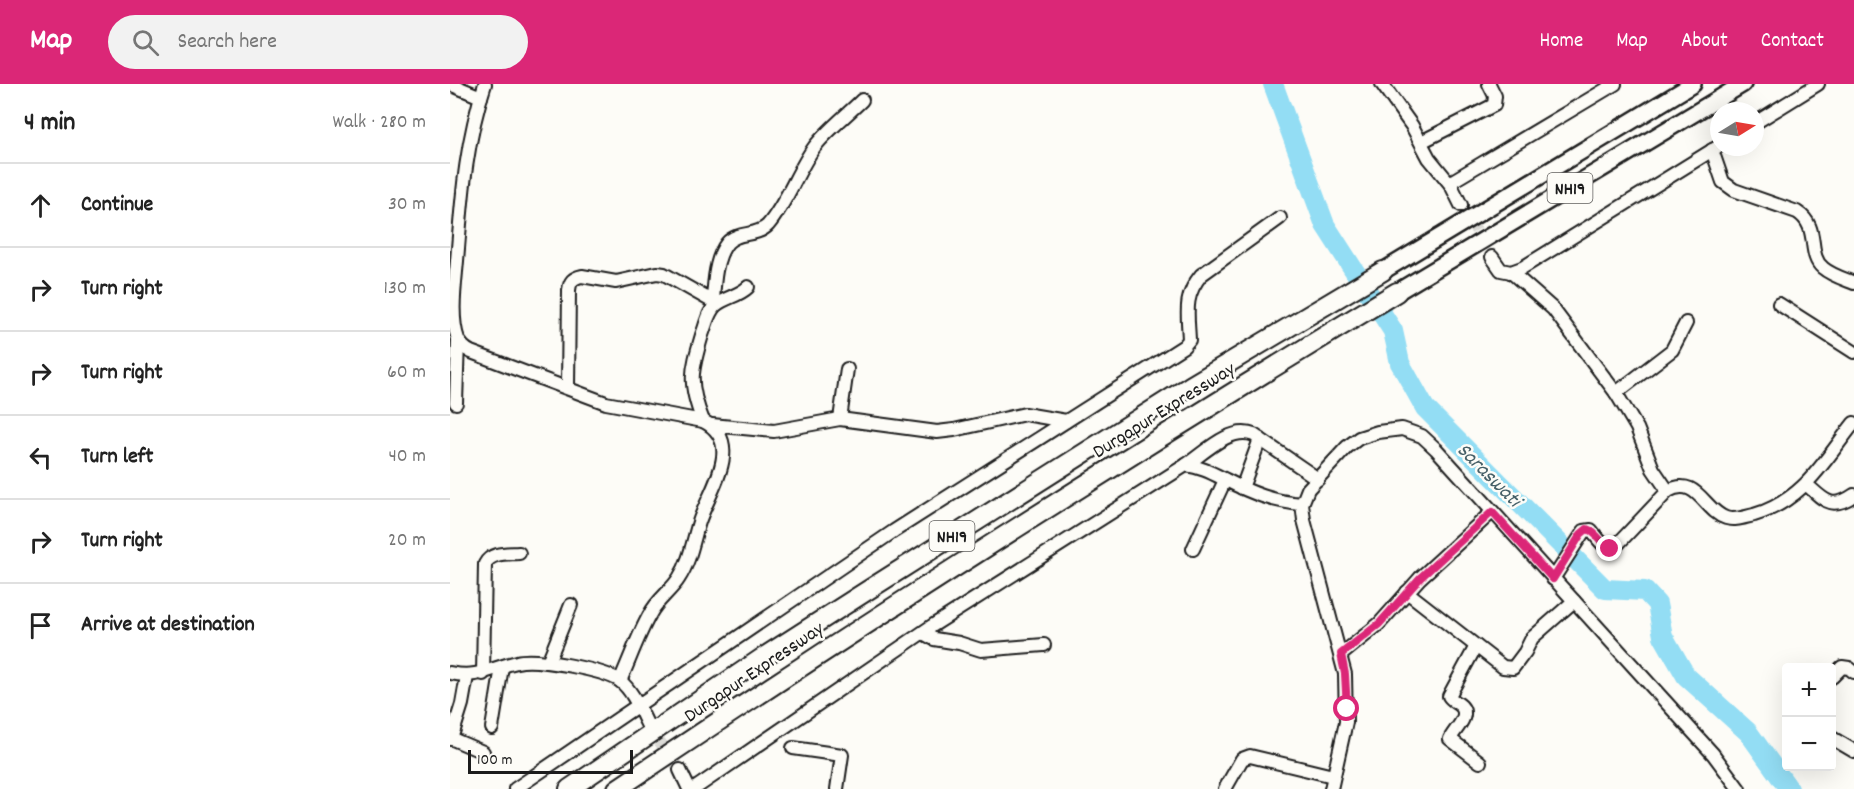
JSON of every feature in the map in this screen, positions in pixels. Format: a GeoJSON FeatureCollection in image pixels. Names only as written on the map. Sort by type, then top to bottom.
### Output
{"type":"FeatureCollection","features":[{"type":"Feature","properties":{"kind":"highway","name":"Durgapur Expressway"},"geometry":{"type":"LineString","coordinates":[[569,789],[762,658],[857,597],[1190,386],[1383,271]]}},
{"type":"Feature","properties":{"kind":"highway","name":"Durgapur Expressway"},"geometry":{"type":"LineString","coordinates":[[617,789],[967,559],[1205,408],[1397,292]]}},
{"type":"Feature","properties":{"kind":"main road","name":"Durgapur Expressway"},"geometry":{"type":"LineString","coordinates":[[1383,271],[1693,84]]}},
{"type":"Feature","properties":{"kind":"main road","name":"Durgapur Expressway"},"geometry":{"type":"LineString","coordinates":[[1397,292],[1743,84]]}},
{"type":"Feature","properties":{"kind":"street"},"geometry":{"type":"LineString","coordinates":[[450,84],[481,97]]}},
{"type":"Feature","properties":{"kind":"street"},"geometry":{"type":"LineString","coordinates":[[456,403],[458,340],[452,305],[455,207],[469,142],[485,84]]}},
{"type":"Feature","properties":{"kind":"street"},"geometry":{"type":"LineString","coordinates":[[1382,84],[1405,114],[1429,158],[1451,186],[1461,205]]}},
{"type":"Feature","properties":{"kind":"street"},"geometry":{"type":"LineString","coordinates":[[1421,142],[1494,105],[1495,96],[1489,84]]}},
{"type":"Feature","properties":{"kind":"street"},"geometry":{"type":"LineString","coordinates":[[1451,186],[1454,180],[1615,84]]}},
{"type":"Feature","properties":{"kind":"street"},"geometry":{"type":"LineString","coordinates":[[1764,117],[1818,84]]}},
{"type":"Feature","properties":{"kind":"street"},"geometry":{"type":"LineString","coordinates":[[620,681],[650,612],[674,586],[684,568],[699,521],[719,476],[722,440],[719,432],[707,423],[694,395],[692,371],[707,320],[715,303],[717,270],[728,241],[757,233],[770,222],[814,146],[862,100]]}},
{"type":"Feature","properties":{"kind":"street"},"geometry":{"type":"LineString","coordinates":[[1511,272],[1522,268],[1710,152]]}},
{"type":"Feature","properties":{"kind":"street"},"geometry":{"type":"LineString","coordinates":[[1718,156],[1723,182],[1744,195],[1797,212],[1804,217],[1810,224],[1820,265],[1854,283]]}},
{"type":"Feature","properties":{"kind":"street"},"geometry":{"type":"LineString","coordinates":[[515,789],[894,531],[1184,346],[1189,340],[1187,302],[1194,284],[1201,275],[1280,219]]}},
{"type":"Feature","properties":{"kind":"street"},"geometry":{"type":"LineString","coordinates":[[1492,257],[1501,270],[1511,272],[1553,309],[1616,393],[1637,428],[1653,469],[1668,491]]}},
{"type":"Feature","properties":{"kind":"street"},"geometry":{"type":"LineString","coordinates":[[568,387],[569,290],[572,280],[577,277],[616,282],[657,273],[664,274],[715,303],[737,296],[748,287]]}},
{"type":"Feature","properties":{"kind":"street"},"geometry":{"type":"LineString","coordinates":[[1779,304],[1854,352]]}},
{"type":"Feature","properties":{"kind":"street"},"geometry":{"type":"LineString","coordinates":[[1616,393],[1672,351],[1686,323]]}},
{"type":"Feature","properties":{"kind":"street"},"geometry":{"type":"LineString","coordinates":[[458,340],[471,352],[618,406],[707,423],[774,430],[840,419],[937,432],[1025,414],[1066,421]]}},
{"type":"Feature","properties":{"kind":"street"},"geometry":{"type":"LineString","coordinates":[[840,419],[847,369]]}},
{"type":"Feature","properties":{"kind":"street"},"geometry":{"type":"LineString","coordinates":[[1555,576],[1581,534],[1587,529],[1591,530],[1605,547],[1614,548],[1668,491],[1678,487],[1690,489],[1721,515],[1735,519],[1777,506],[1797,494],[1854,423]]}},
{"type":"Feature","properties":{"kind":"street"},"geometry":{"type":"LineString","coordinates":[[1331,789],[1347,709],[1345,674],[1304,520],[1302,504],[1308,489],[1347,447],[1368,434],[1391,430],[1412,431],[1422,436],[1436,449],[1492,512],[1555,576],[1574,601],[1713,754],[1739,789]]}},
{"type":"Feature","properties":{"kind":"street"},"geometry":{"type":"LineString","coordinates":[[694,789],[923,633],[1230,436],[1237,433],[1249,433],[1318,479]]}},
{"type":"Feature","properties":{"kind":"street"},"geometry":{"type":"LineString","coordinates":[[1242,488],[1260,439]]}},
{"type":"Feature","properties":{"kind":"street"},"geometry":{"type":"LineString","coordinates":[[1186,465],[1207,470],[1242,488],[1282,503],[1302,504]]}},
{"type":"Feature","properties":{"kind":"street"},"geometry":{"type":"LineString","coordinates":[[1193,549],[1225,480]]}},
{"type":"Feature","properties":{"kind":"street"},"geometry":{"type":"LineString","coordinates":[[1806,484],[1825,501],[1832,503],[1839,503],[1854,495]]}},
{"type":"Feature","properties":{"kind":"street"},"geometry":{"type":"LineString","coordinates":[[1341,654],[1379,624],[1435,563],[1492,512]]}},
{"type":"Feature","properties":{"kind":"street"},"geometry":{"type":"LineString","coordinates":[[483,674],[485,564],[492,556],[519,553]]}},
{"type":"Feature","properties":{"kind":"street"},"geometry":{"type":"LineString","coordinates":[[1407,592],[1503,667],[1513,668],[1532,638],[1574,601]]}},
{"type":"Feature","properties":{"kind":"street"},"geometry":{"type":"LineString","coordinates":[[548,662],[571,605]]}},
{"type":"Feature","properties":{"kind":"street"},"geometry":{"type":"LineString","coordinates":[[923,633],[934,639],[959,643],[981,650],[1044,645]]}},
{"type":"Feature","properties":{"kind":"street"},"geometry":{"type":"LineString","coordinates":[[1476,646],[1449,696],[1461,706],[1464,714],[1463,720],[1450,739],[1480,762]]}},
{"type":"Feature","properties":{"kind":"street"},"geometry":{"type":"LineString","coordinates":[[450,673],[467,676],[483,674],[527,660],[599,673],[620,681],[647,724]]}},
{"type":"Feature","properties":{"kind":"street"},"geometry":{"type":"LineString","coordinates":[[492,728],[502,667]]}},
{"type":"Feature","properties":{"kind":"street"},"geometry":{"type":"LineString","coordinates":[[1836,672],[1842,667],[1854,672]]}},
{"type":"Feature","properties":{"kind":"street"},"geometry":{"type":"LineString","coordinates":[[467,676],[462,704],[450,739],[483,753]]}},
{"type":"Feature","properties":{"kind":"street"},"geometry":{"type":"LineString","coordinates":[[1836,740],[1854,751]]}},
{"type":"Feature","properties":{"kind":"street"},"geometry":{"type":"LineString","coordinates":[[793,748],[842,755],[837,789]]}},
{"type":"Feature","properties":{"kind":"street"},"geometry":{"type":"LineString","coordinates":[[1225,789],[1242,759],[1250,756],[1333,776]]}},
{"type":"Feature","properties":{"kind":"street"},"geometry":{"type":"LineString","coordinates":[[680,770],[689,789]]}},
{"type":"Feature","properties":{"kind":"waterway","name":"Saraswati"},"geometry":{"type":"LineString","coordinates":[[1273,84],[1325,225],[1393,331],[1400,363],[1425,408],[1605,589],[1645,591],[1657,604],[1663,636],[1686,676],[1748,732],[1789,789]]}},
{"type":"Feature","properties":{"kind":"tunnel"},"geometry":{"type":"LineString","coordinates":[[1461,205],[1492,257]]}},
{"type":"Feature","properties":{"kind":"tunnel"},"geometry":{"type":"LineString","coordinates":[[649,727],[680,770]]}},
{"type":"Feature","properties":{"kind":"route"},"geometry":{"type":"LineString","coordinates":[[1347,709],[1347,690],[1341,654],[1379,624],[1420,578],[1492,512],[1553,579],[1581,534],[1587,529],[1591,530],[1605,547],[1610,549]]}}]}
